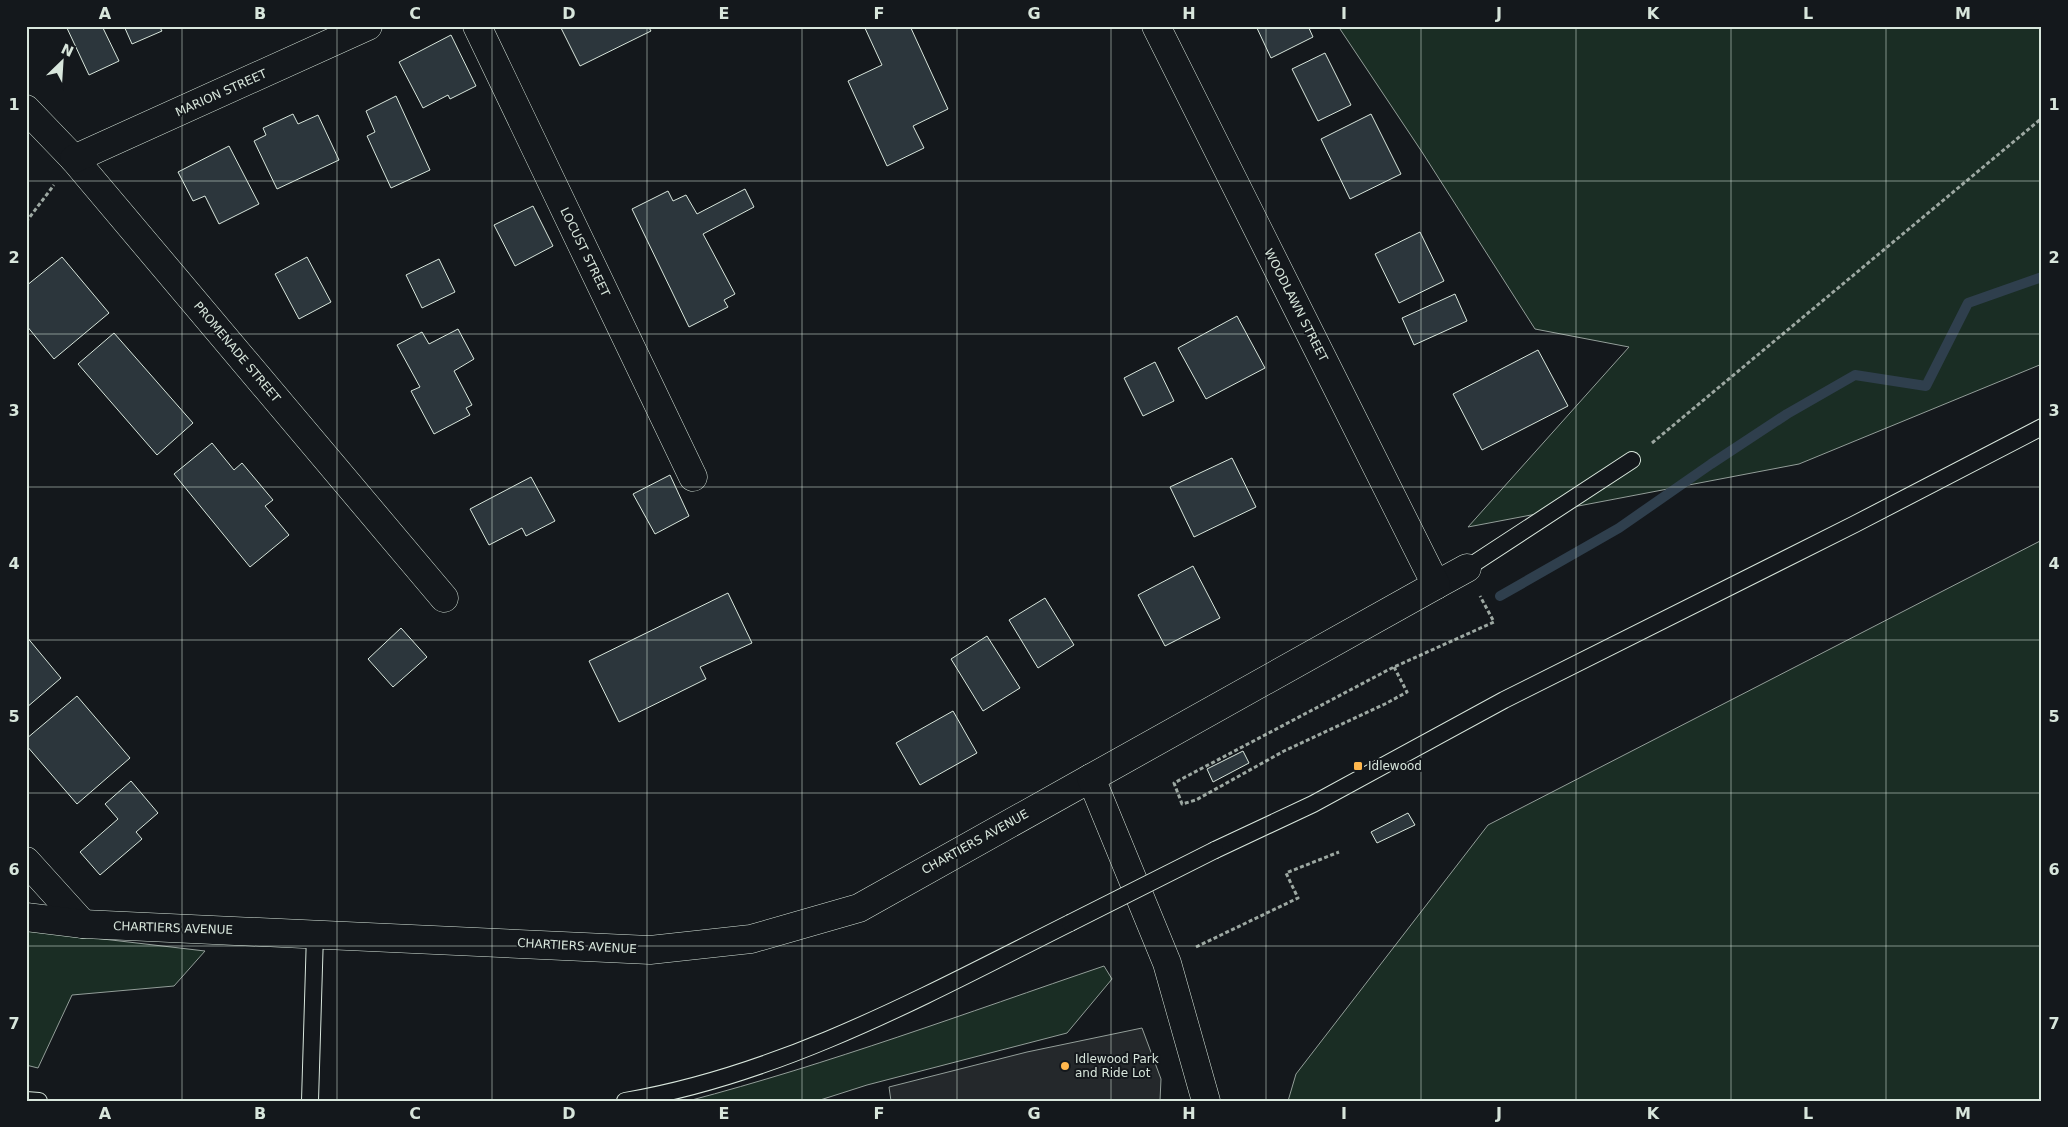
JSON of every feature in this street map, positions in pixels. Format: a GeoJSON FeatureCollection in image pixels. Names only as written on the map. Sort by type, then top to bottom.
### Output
{"type":"FeatureCollection","features":[{"type":"Feature","properties":{"kind":"street","name":"MARION STREET"},"geometry":{"type":"LineString","coordinates":[[74,159],[368,26]]}},
{"type":"Feature","properties":{"kind":"street","name":"LOCUST STREET"},"geometry":{"type":"LineString","coordinates":[[477,26],[693,477]]}},
{"type":"Feature","properties":{"kind":"street","name":"WOODLAWN STREET"},"geometry":{"type":"LineString","coordinates":[[1156,26],[1436,585]]}},
{"type":"Feature","properties":{"kind":"street","name":"PROMENADE STREET"},"geometry":{"type":"LineString","coordinates":[[26,109],[74,159],[444,598]]}},
{"type":"Feature","properties":{"kind":"street","name":"CHARTIERS AVENUE"},"geometry":{"type":"LineString","coordinates":[[26,917],[83,924],[650,950],[751,938],[859,908],[1467,568]]}},
{"type":"Feature","properties":{"kind":"street"},"geometry":{"type":"LineString","coordinates":[[1090,778],[1166,963],[1206,1101]]}},
{"type":"Feature","properties":{"kind":"street"},"geometry":{"type":"LineString","coordinates":[[26,861],[83,924]]}},
{"type":"Feature","properties":{"kind":"lane"},"geometry":{"type":"LineString","coordinates":[[625,1101],[648,1097],[762,1066],[885,1014],[1215,850],[1313,804],[1504,700],[1855,524],[2042,427]]}},
{"type":"Feature","properties":{"kind":"lane"},"geometry":{"type":"LineString","coordinates":[[1467,568],[1632,460]]}},
{"type":"Feature","properties":{"kind":"lane"},"geometry":{"type":"LineString","coordinates":[[310,1101],[315,934]]}},
{"type":"Feature","properties":{"kind":"lane"},"geometry":{"type":"LineString","coordinates":[[26,1100],[39,1101]]}},
{"type":"Feature","properties":{"kind":"path"},"geometry":{"type":"LineString","coordinates":[[1632,460],[2042,118]]}},
{"type":"Feature","properties":{"kind":"path"},"geometry":{"type":"LineString","coordinates":[[26,222],[74,159]]}},
{"type":"Feature","properties":{"kind":"path"},"geometry":{"type":"LineString","coordinates":[[1394,667],[1407,692],[1284,751],[1196,800],[1182,804],[1174,783],[1394,667],[1494,622],[1467,568]]}},
{"type":"Feature","properties":{"kind":"path"},"geometry":{"type":"LineString","coordinates":[[1197,946],[1298,898],[1286,873],[1339,852]]}},
{"type":"Feature","properties":{"kind":"green space"},"geometry":{"type":"Polygon","coordinates":[[[1338,26],[2042,26],[2042,364],[1799,464],[1468,527],[1629,347],[1535,329],[1422,152],[1338,26]]]}},
{"type":"Feature","properties":{"kind":"green space"},"geometry":{"type":"Polygon","coordinates":[[[2042,540],[2042,1101],[1288,1101],[1296,1074],[1488,825],[2042,540]]]}},
{"type":"Feature","properties":{"kind":"green space"},"geometry":{"type":"Polygon","coordinates":[[[26,930],[205,951],[174,986],[72,995],[38,1068],[26,1065],[26,930]]]}},
{"type":"Feature","properties":{"kind":"green space"},"geometry":{"type":"Polygon","coordinates":[[[1104,966],[1112,979],[1067,1033],[867,1085],[817,1101],[688,1101],[793,1071],[949,1020],[1104,966]]]}},
{"type":"Feature","properties":{"kind":"shaded area","name":"Idlewood Park and Ride Lot"},"geometry":{"type":"Polygon","coordinates":[[[1142,1028],[1161,1079],[1160,1101],[891,1101],[889,1087],[1027,1052],[1142,1028]]]}},
{"type":"Feature","properties":{"kind":"building"},"geometry":{"type":"Polygon","coordinates":[[[66,26],[102,26],[119,61],[89,75],[66,26]]]}},
{"type":"Feature","properties":{"kind":"building"},"geometry":{"type":"Polygon","coordinates":[[[124,26],[159,26],[162,31],[132,44],[124,26]]]}},
{"type":"Feature","properties":{"kind":"building"},"geometry":{"type":"Polygon","coordinates":[[[560,26],[648,26],[651,31],[580,66],[560,26]]]}},
{"type":"Feature","properties":{"kind":"building"},"geometry":{"type":"Polygon","coordinates":[[[864,26],[910,26],[948,109],[913,126],[924,148],[887,166],[848,81],[882,65],[864,26]]]}},
{"type":"Feature","properties":{"kind":"building"},"geometry":{"type":"Polygon","coordinates":[[[1256,26],[1308,26],[1313,37],[1271,58],[1256,26]]]}},
{"type":"Feature","properties":{"kind":"building"},"geometry":{"type":"Polygon","coordinates":[[[451,35],[476,86],[450,99],[448,95],[423,108],[399,62],[451,35]]]}},
{"type":"Feature","properties":{"kind":"building"},"geometry":{"type":"Polygon","coordinates":[[[1325,53],[1351,105],[1318,121],[1292,69],[1325,53]]]}},
{"type":"Feature","properties":{"kind":"building"},"geometry":{"type":"Polygon","coordinates":[[[396,96],[430,170],[391,188],[367,136],[375,132],[366,111],[396,96]]]}},
{"type":"Feature","properties":{"kind":"building"},"geometry":{"type":"Polygon","coordinates":[[[293,114],[298,124],[318,115],[339,160],[277,189],[254,141],[266,135],[263,128],[293,114]]]}},
{"type":"Feature","properties":{"kind":"building"},"geometry":{"type":"Polygon","coordinates":[[[1371,114],[1401,174],[1350,199],[1321,139],[1371,114]]]}},
{"type":"Feature","properties":{"kind":"building"},"geometry":{"type":"Polygon","coordinates":[[[229,146],[259,204],[219,224],[205,196],[193,201],[178,172],[229,146]]]}},
{"type":"Feature","properties":{"kind":"building"},"geometry":{"type":"Polygon","coordinates":[[[745,189],[754,207],[703,234],[735,294],[724,300],[728,307],[689,327],[632,209],[668,191],[673,201],[686,195],[697,214],[745,189]]]}},
{"type":"Feature","properties":{"kind":"building"},"geometry":{"type":"Polygon","coordinates":[[[533,206],[553,246],[515,266],[494,225],[533,206]]]}},
{"type":"Feature","properties":{"kind":"building"},"geometry":{"type":"Polygon","coordinates":[[[1420,232],[1444,281],[1399,303],[1375,254],[1420,232]]]}},
{"type":"Feature","properties":{"kind":"building"},"geometry":{"type":"Polygon","coordinates":[[[62,257],[109,313],[54,359],[26,325],[26,286],[62,257]]]}},
{"type":"Feature","properties":{"kind":"building"},"geometry":{"type":"Polygon","coordinates":[[[307,257],[331,302],[299,319],[275,274],[307,257]]]}},
{"type":"Feature","properties":{"kind":"building"},"geometry":{"type":"Polygon","coordinates":[[[439,259],[455,292],[422,308],[406,275],[439,259]]]}},
{"type":"Feature","properties":{"kind":"building"},"geometry":{"type":"Polygon","coordinates":[[[1455,294],[1467,321],[1414,345],[1402,318],[1455,294]]]}},
{"type":"Feature","properties":{"kind":"building"},"geometry":{"type":"Polygon","coordinates":[[[1237,316],[1265,368],[1206,399],[1178,348],[1237,316]]]}},
{"type":"Feature","properties":{"kind":"building"},"geometry":{"type":"Polygon","coordinates":[[[458,329],[474,359],[454,371],[472,405],[466,408],[470,415],[434,434],[411,391],[420,387],[397,345],[422,332],[429,344],[458,329]]]}},
{"type":"Feature","properties":{"kind":"building"},"geometry":{"type":"Polygon","coordinates":[[[114,333],[193,423],[157,455],[78,364],[114,333]]]}},
{"type":"Feature","properties":{"kind":"building"},"geometry":{"type":"Polygon","coordinates":[[[1538,350],[1568,406],[1482,450],[1453,394],[1538,350]]]}},
{"type":"Feature","properties":{"kind":"building"},"geometry":{"type":"Polygon","coordinates":[[[1155,362],[1174,401],[1143,416],[1124,378],[1155,362]]]}},
{"type":"Feature","properties":{"kind":"building"},"geometry":{"type":"Polygon","coordinates":[[[212,443],[234,470],[242,463],[273,500],[265,506],[289,535],[250,567],[174,474],[212,443]]]}},
{"type":"Feature","properties":{"kind":"building"},"geometry":{"type":"Polygon","coordinates":[[[1232,458],[1256,507],[1194,537],[1170,487],[1232,458]]]}},
{"type":"Feature","properties":{"kind":"building"},"geometry":{"type":"Polygon","coordinates":[[[670,475],[689,516],[655,534],[633,494],[670,475]]]}},
{"type":"Feature","properties":{"kind":"building"},"geometry":{"type":"Polygon","coordinates":[[[531,477],[555,521],[526,536],[522,528],[489,545],[470,509],[531,477]]]}},
{"type":"Feature","properties":{"kind":"building"},"geometry":{"type":"Polygon","coordinates":[[[1193,566],[1220,618],[1165,646],[1138,595],[1193,566]]]}},
{"type":"Feature","properties":{"kind":"building"},"geometry":{"type":"Polygon","coordinates":[[[728,593],[752,643],[700,667],[706,679],[619,722],[589,661],[728,593]]]}},
{"type":"Feature","properties":{"kind":"building"},"geometry":{"type":"Polygon","coordinates":[[[1045,598],[1074,645],[1038,668],[1009,620],[1045,598]]]}},
{"type":"Feature","properties":{"kind":"building"},"geometry":{"type":"Polygon","coordinates":[[[401,628],[427,657],[393,687],[368,659],[401,628]]]}},
{"type":"Feature","properties":{"kind":"building"},"geometry":{"type":"Polygon","coordinates":[[[26,636],[61,678],[26,708],[26,636]]]}},
{"type":"Feature","properties":{"kind":"building"},"geometry":{"type":"Polygon","coordinates":[[[987,636],[1020,688],[983,711],[951,659],[987,636]]]}},
{"type":"Feature","properties":{"kind":"building"},"geometry":{"type":"Polygon","coordinates":[[[77,696],[130,758],[77,804],[26,745],[26,739],[77,696]]]}},
{"type":"Feature","properties":{"kind":"building"},"geometry":{"type":"Polygon","coordinates":[[[953,711],[977,753],[920,785],[896,743],[953,711]]]}},
{"type":"Feature","properties":{"kind":"building"},"geometry":{"type":"Polygon","coordinates":[[[1243,751],[1249,763],[1213,782],[1207,769],[1243,751]]]}},
{"type":"Feature","properties":{"kind":"building"},"geometry":{"type":"Polygon","coordinates":[[[131,781],[158,813],[136,832],[142,839],[100,875],[80,852],[118,819],[105,804],[131,781]]]}},
{"type":"Feature","properties":{"kind":"building"},"geometry":{"type":"Polygon","coordinates":[[[1408,813],[1415,825],[1377,843],[1371,832],[1408,813]]]}},
{"type":"Feature","properties":{"kind":"waterway"},"geometry":{"type":"LineString","coordinates":[[1500,596],[1619,528],[1787,414],[1855,375],[1926,386],[1968,303],[2042,277]]}},
{"type":"Feature","properties":{"kind":"place","name":"Idlewood"},"geometry":{"type":"Point","coordinates":[1358,766]}},
{"type":"Feature","properties":{"kind":"place","name":"Idlewood Park and Ride Lot"},"geometry":{"type":"Point","coordinates":[1065,1066]}}]}
